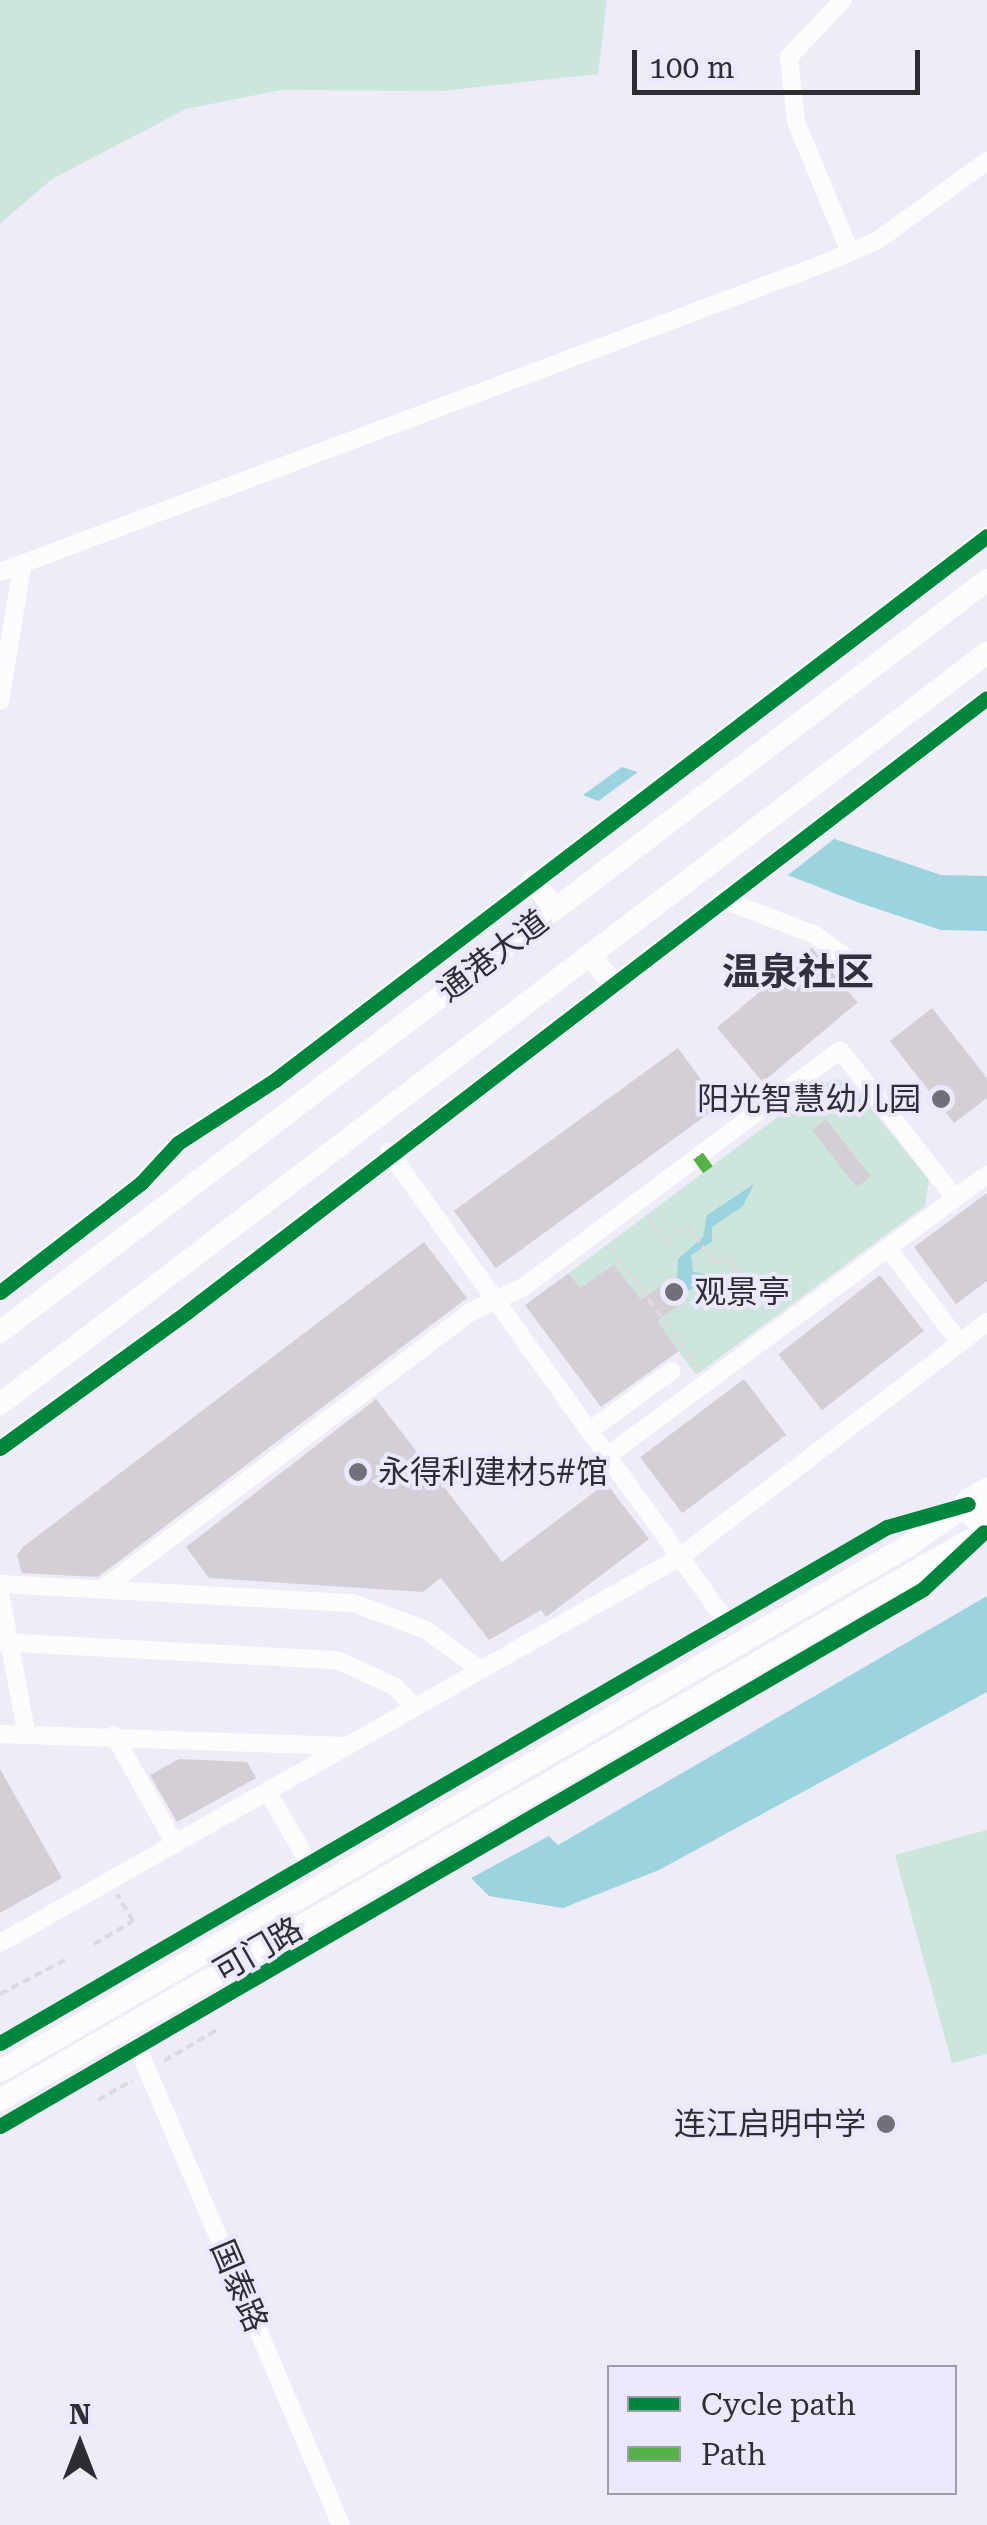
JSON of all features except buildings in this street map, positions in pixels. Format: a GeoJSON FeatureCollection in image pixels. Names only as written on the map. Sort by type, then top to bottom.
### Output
{"type":"FeatureCollection","features":[{"type":"Feature","properties":{"kind":"highway"},"geometry":{"type":"LineString","coordinates":[[978,1498],[986,1531]]}},
{"type":"Feature","properties":{"kind":"main road","name":"通港大道"},"geometry":{"type":"LineString","coordinates":[[0,1332],[987,580]]}},
{"type":"Feature","properties":{"kind":"main road","name":"通港大道"},"geometry":{"type":"LineString","coordinates":[[0,1404],[987,653]]}},
{"type":"Feature","properties":{"kind":"main road"},"geometry":{"type":"LineString","coordinates":[[533,881],[555,910]]}},
{"type":"Feature","properties":{"kind":"main road"},"geometry":{"type":"LineString","coordinates":[[590,955],[612,983]]}},
{"type":"Feature","properties":{"kind":"main road","name":"可门路"},"geometry":{"type":"LineString","coordinates":[[0,2071],[889,1557],[978,1498]]}},
{"type":"Feature","properties":{"kind":"main road","name":"可门路"},"geometry":{"type":"LineString","coordinates":[[0,2100],[986,1531]]}},
{"type":"Feature","properties":{"kind":"street"},"geometry":{"type":"LineString","coordinates":[[843,0],[789,56],[796,122],[850,252]]}},
{"type":"Feature","properties":{"kind":"street"},"geometry":{"type":"LineString","coordinates":[[0,572],[850,252],[878,240],[987,161]]}},
{"type":"Feature","properties":{"kind":"street"},"geometry":{"type":"LineString","coordinates":[[0,1292],[142,1183],[178,1144],[275,1080],[987,536]]}},
{"type":"Feature","properties":{"kind":"street"},"geometry":{"type":"LineString","coordinates":[[0,700],[22,566]]}},
{"type":"Feature","properties":{"kind":"street"},"geometry":{"type":"LineString","coordinates":[[0,1448],[188,1312],[389,1152],[987,698]]}},
{"type":"Feature","properties":{"kind":"street"},"geometry":{"type":"LineString","coordinates":[[722,899],[814,935],[858,966]]}},
{"type":"Feature","properties":{"kind":"street"},"geometry":{"type":"LineString","coordinates":[[103,1589],[495,1300],[636,1202],[702,1163],[840,1050],[955,1198]]}},
{"type":"Feature","properties":{"kind":"street"},"geometry":{"type":"LineString","coordinates":[[389,1152],[726,1621]]}},
{"type":"Feature","properties":{"kind":"street"},"geometry":{"type":"LineString","coordinates":[[607,1456],[987,1175]]}},
{"type":"Feature","properties":{"kind":"street"},"geometry":{"type":"LineString","coordinates":[[888,1248],[960,1343]]}},
{"type":"Feature","properties":{"kind":"street"},"geometry":{"type":"LineString","coordinates":[[0,1943],[680,1558],[987,1322]]}},
{"type":"Feature","properties":{"kind":"street"},"geometry":{"type":"LineString","coordinates":[[589,1431],[672,1370]]}},
{"type":"Feature","properties":{"kind":"street"},"geometry":{"type":"LineString","coordinates":[[0,1584],[352,1603],[426,1630],[481,1670]]}},
{"type":"Feature","properties":{"kind":"street"},"geometry":{"type":"LineString","coordinates":[[0,1593],[5,1642],[26,1730]]}},
{"type":"Feature","properties":{"kind":"street"},"geometry":{"type":"LineString","coordinates":[[5,1642],[337,1660],[394,1686],[416,1708]]}},
{"type":"Feature","properties":{"kind":"street"},"geometry":{"type":"LineString","coordinates":[[0,1734],[26,1730],[348,1746]]}},
{"type":"Feature","properties":{"kind":"street"},"geometry":{"type":"LineString","coordinates":[[114,1735],[175,1844]]}},
{"type":"Feature","properties":{"kind":"street"},"geometry":{"type":"LineString","coordinates":[[267,1792],[309,1863]]}},
{"type":"Feature","properties":{"kind":"street","name":"国泰路"},"geometry":{"type":"LineString","coordinates":[[137,2046],[341,2525]]}},
{"type":"Feature","properties":{"kind":"path"},"geometry":{"type":"LineString","coordinates":[[636,1202],[664,1242],[687,1225],[715,1264],[727,1256],[780,1328]]}},
{"type":"Feature","properties":{"kind":"path"},"geometry":{"type":"LineString","coordinates":[[598,1231],[709,1381]]}},
{"type":"Feature","properties":{"kind":"path"},"geometry":{"type":"LineString","coordinates":[[94,1944],[133,1922],[110,1881]]}},
{"type":"Feature","properties":{"kind":"path"},"geometry":{"type":"LineString","coordinates":[[0,1994],[67,1959]]}},
{"type":"Feature","properties":{"kind":"path"},"geometry":{"type":"LineString","coordinates":[[162,2062],[220,2028]]}},
{"type":"Feature","properties":{"kind":"path"},"geometry":{"type":"LineString","coordinates":[[98,2100],[136,2078]]}},
{"type":"Feature","properties":{"kind":"green space"},"geometry":{"type":"Polygon","coordinates":[[[0,0],[607,0],[598,74],[442,91],[281,90],[186,109],[52,179],[0,224],[0,0]]]}},
{"type":"Feature","properties":{"kind":"green space"},"geometry":{"type":"Polygon","coordinates":[[[837,1079],[852,1085],[929,1180],[925,1206],[696,1375],[614,1264],[580,1288],[569,1273],[822,1084],[837,1079]]]}},
{"type":"Feature","properties":{"kind":"green space"},"geometry":{"type":"Polygon","coordinates":[[[987,1830],[987,2054],[952,2063],[895,1855],[987,1830]]]}},
{"type":"Feature","properties":{"kind":"water"},"geometry":{"type":"Polygon","coordinates":[[[622,767],[941,875],[987,876],[987,931],[941,930],[857,902],[583,795],[622,767]]]}},
{"type":"Feature","properties":{"kind":"water"},"geometry":{"type":"Polygon","coordinates":[[[754,1184],[743,1206],[712,1227],[712,1242],[691,1255],[693,1272],[706,1274],[704,1284],[685,1292],[677,1281],[678,1259],[703,1237],[707,1215],[754,1184]]]}},
{"type":"Feature","properties":{"kind":"water"},"geometry":{"type":"Polygon","coordinates":[[[987,1596],[987,1692],[659,1870],[563,1908],[489,1896],[471,1878],[549,1836],[558,1845],[987,1596]]]}},
{"type":"Feature","properties":{"kind":"pier"},"geometry":{"type":"Polygon","coordinates":[[[642,769],[839,835],[788,875],[593,805],[642,769]]]}},
{"type":"Feature","properties":{"kind":"marked path"},"geometry":{"type":"LineString","coordinates":[[698,1156],[708,1170]]}},
{"type":"Feature","properties":{"kind":"cycle path"},"geometry":{"type":"LineString","coordinates":[[0,1292],[141,1183],[178,1143],[275,1080],[987,536]]}},
{"type":"Feature","properties":{"kind":"cycle path"},"geometry":{"type":"LineString","coordinates":[[0,1448],[187,1312],[987,698]]}},
{"type":"Feature","properties":{"kind":"cycle path"},"geometry":{"type":"LineString","coordinates":[[0,2043],[887,1527],[968,1504]]}},
{"type":"Feature","properties":{"kind":"cycle path"},"geometry":{"type":"LineString","coordinates":[[0,2126],[923,1589],[984,1532]]}},
{"type":"Feature","properties":{"kind":"place","name":"阳光智慧幼儿园"},"geometry":{"type":"Point","coordinates":[941,1099]}},
{"type":"Feature","properties":{"kind":"place","name":"观景亭"},"geometry":{"type":"Point","coordinates":[674,1292]}},
{"type":"Feature","properties":{"kind":"place","name":"永得利建材5#馆"},"geometry":{"type":"Point","coordinates":[358,1472]}},
{"type":"Feature","properties":{"kind":"place","name":"连江启明中学"},"geometry":{"type":"Point","coordinates":[886,2124]}},
{"type":"Feature","properties":{"kind":"district","name":"温泉社区"},"geometry":{"type":"Point","coordinates":[798,973]}}]}
